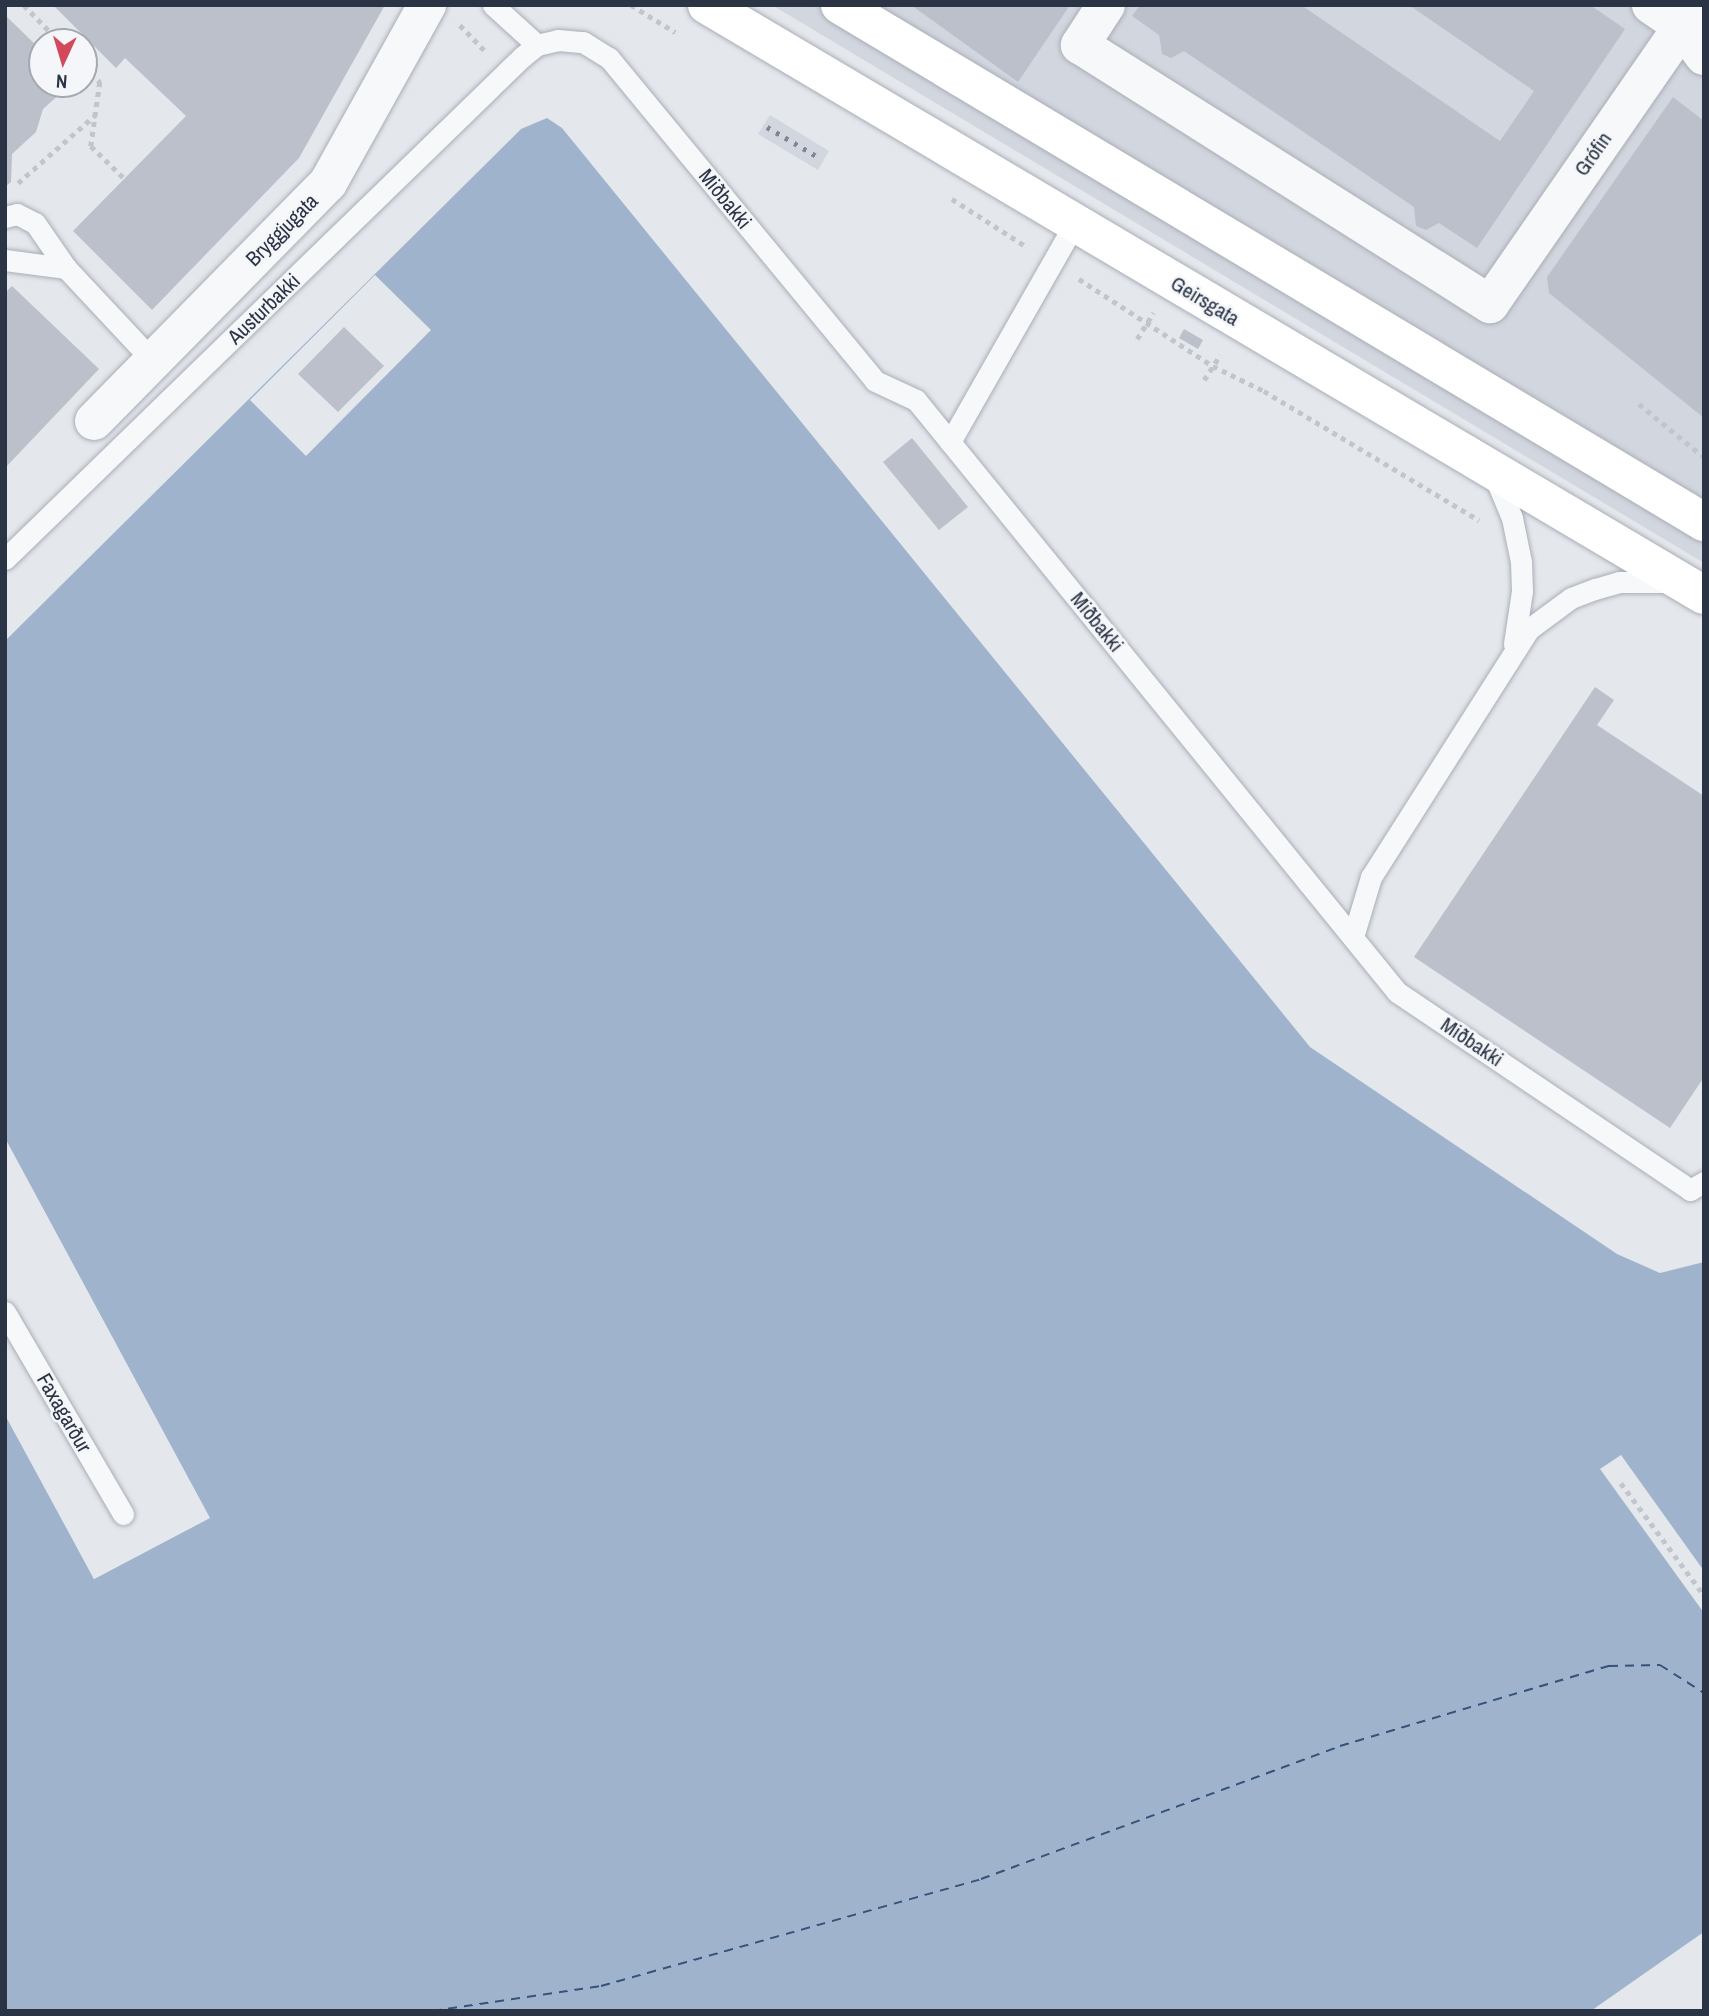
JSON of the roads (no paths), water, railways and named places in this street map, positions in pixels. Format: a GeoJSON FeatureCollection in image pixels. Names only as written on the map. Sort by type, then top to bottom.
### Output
{"type":"FeatureCollection","features":[{"type":"Feature","properties":{"kind":"main road","name":"Geirsgata"},"geometry":{"type":"LineString","coordinates":[[707,5],[1697,591]]}},
{"type":"Feature","properties":{"kind":"main road"},"geometry":{"type":"LineString","coordinates":[[840,5],[1704,522]]}},
{"type":"Feature","properties":{"kind":"street","name":"Grófin"},"geometry":{"type":"LineString","coordinates":[[1106,5],[1080,45],[1490,304],[1677,12]]}},
{"type":"Feature","properties":{"kind":"street","name":"Bryggjugata"},"geometry":{"type":"LineString","coordinates":[[94,421],[328,183],[443,12]]}},
{"type":"Feature","properties":{"kind":"street"},"geometry":{"type":"LineString","coordinates":[[1677,12],[1704,56]]}},
{"type":"Feature","properties":{"kind":"lane"},"geometry":{"type":"LineString","coordinates":[[493,5],[522,58]]}},
{"type":"Feature","properties":{"kind":"lane","name":"Miðbakki"},"geometry":{"type":"LineString","coordinates":[[522,58],[558,40],[583,42],[609,58],[875,381],[916,400],[1397,992],[1690,1190],[1704,1182]]}},
{"type":"Feature","properties":{"kind":"lane","name":"Austurbakki"},"geometry":{"type":"LineString","coordinates":[[5,559],[522,58]]}},
{"type":"Feature","properties":{"kind":"lane"},"geometry":{"type":"LineString","coordinates":[[5,217],[17,214],[35,223],[66,268],[153,361]]}},
{"type":"Feature","properties":{"kind":"lane"},"geometry":{"type":"LineString","coordinates":[[950,442],[1075,223]]}},
{"type":"Feature","properties":{"kind":"lane"},"geometry":{"type":"LineString","coordinates":[[5,260],[66,268]]}},
{"type":"Feature","properties":{"kind":"lane"},"geometry":{"type":"LineString","coordinates":[[1490,469],[1512,518],[1521,562],[1522,592],[1513,649]]}},
{"type":"Feature","properties":{"kind":"lane"},"geometry":{"type":"LineString","coordinates":[[1353,937],[1371,877],[1513,649],[1549,611],[1595,589],[1642,580],[1697,591]]}},
{"type":"Feature","properties":{"kind":"lane","name":"Faxagarður"},"geometry":{"type":"LineString","coordinates":[[5,1312],[123,1514]]}},
{"type":"Feature","properties":{"kind":"water"},"geometry":{"type":"Polygon","coordinates":[[[547,118],[562,128],[1310,1047],[1617,1254],[1660,1273],[1704,1262],[1704,1932],[1591,2011],[5,2011],[5,1415],[94,1579],[209,1518],[5,1138],[5,641],[521,129],[547,118]]]}},
{"type":"Feature","properties":{"kind":"railway"},"geometry":{"type":"LineString","coordinates":[[767,127],[818,157]]}}]}
